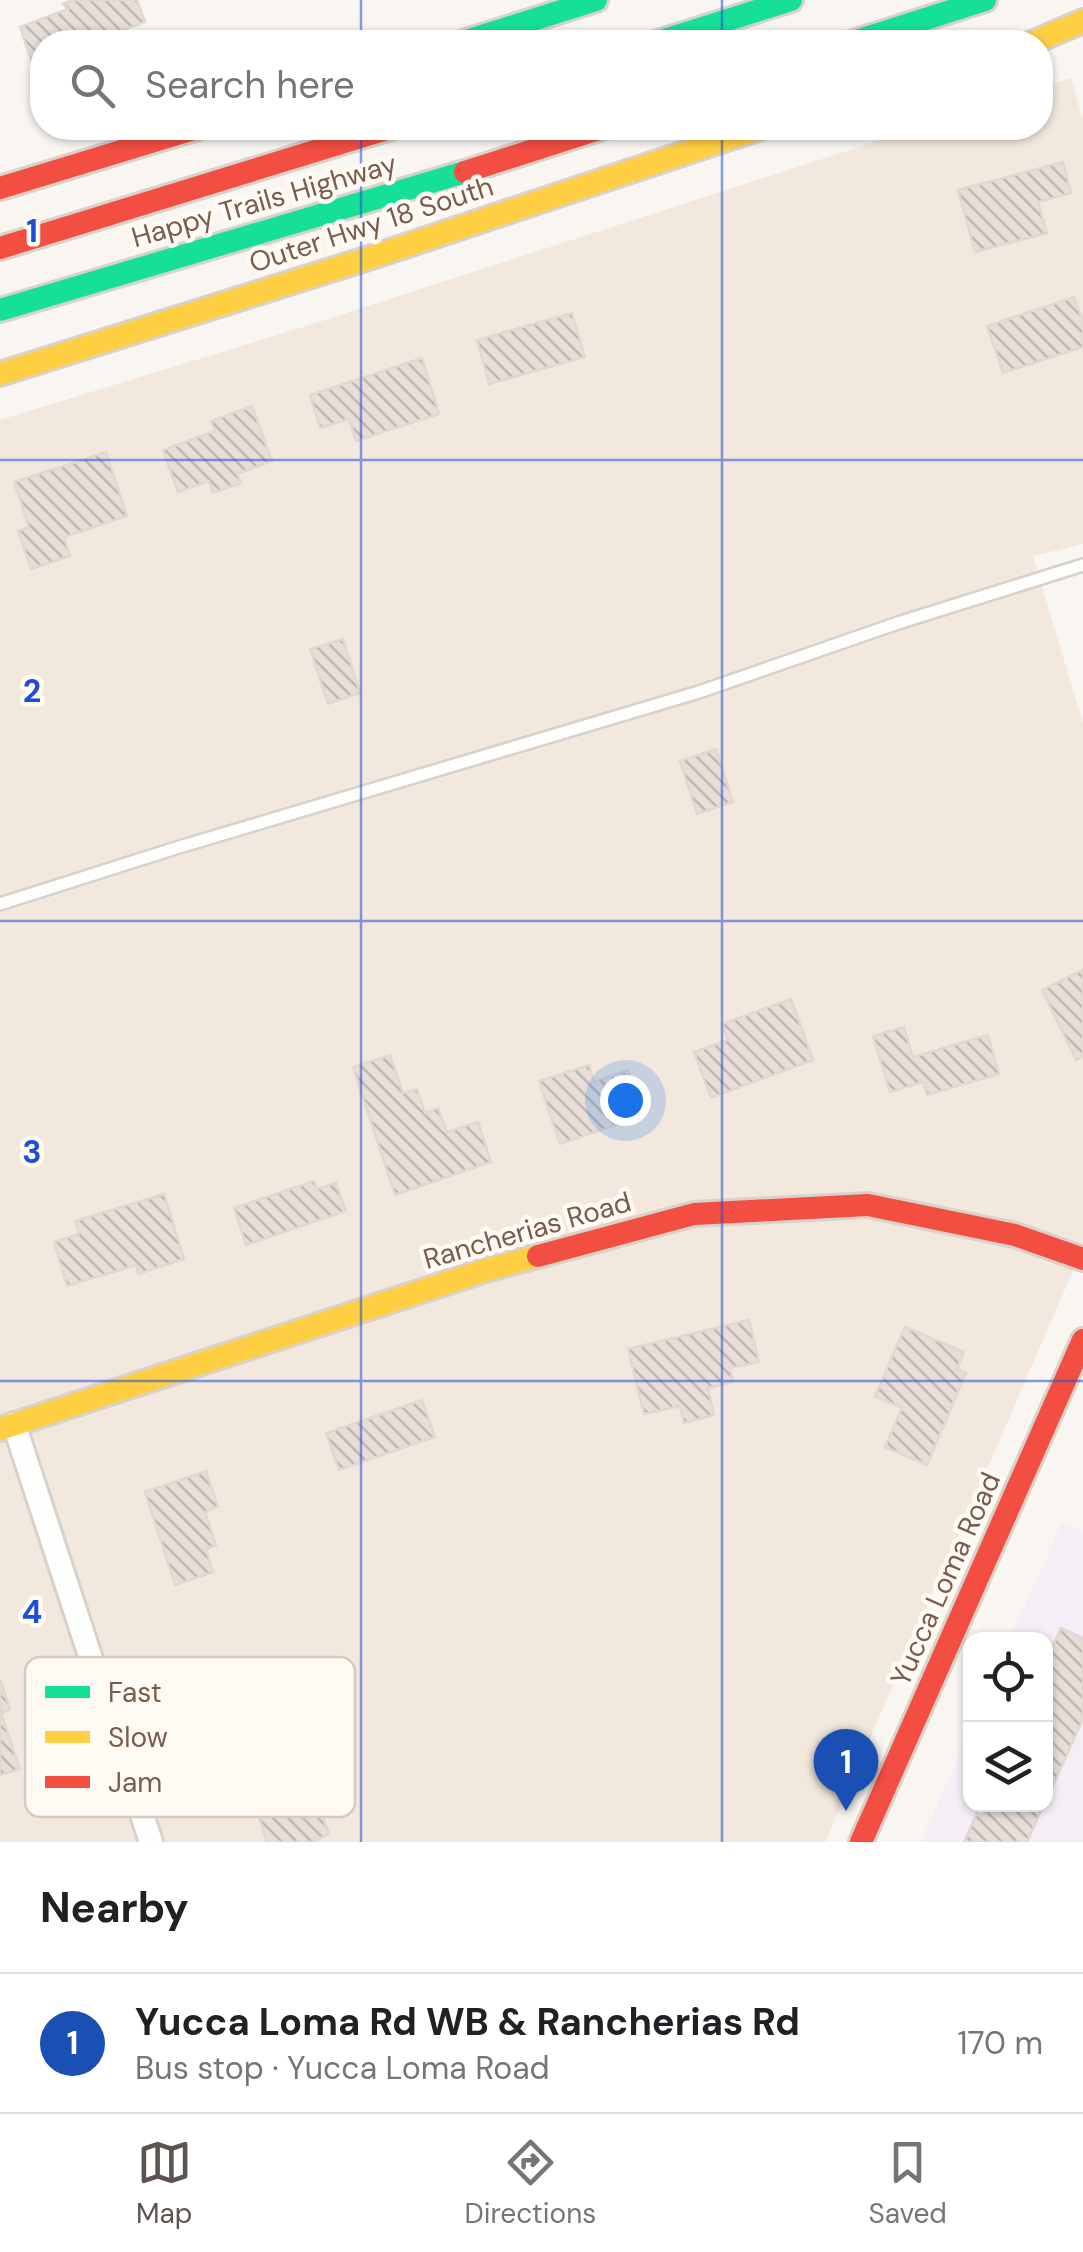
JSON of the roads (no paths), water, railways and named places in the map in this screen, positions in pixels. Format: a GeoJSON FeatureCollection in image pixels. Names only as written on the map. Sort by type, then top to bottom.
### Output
{"type":"FeatureCollection","features":[{"type":"Feature","properties":{"kind":"street"},"geometry":{"type":"LineString","coordinates":[[502,30],[596,0]]}},
{"type":"Feature","properties":{"kind":"street"},"geometry":{"type":"LineString","coordinates":[[696,30],[791,0]]}},
{"type":"Feature","properties":{"kind":"street"},"geometry":{"type":"LineString","coordinates":[[891,30],[985,0]]}},
{"type":"Feature","properties":{"kind":"street"},"geometry":{"type":"LineString","coordinates":[[1053,34],[1083,21]]}},
{"type":"Feature","properties":{"kind":"street"},"geometry":{"type":"LineString","coordinates":[[0,188],[158,140]]}},
{"type":"Feature","properties":{"kind":"street","name":"Happy Trails Highway"},"geometry":{"type":"LineString","coordinates":[[0,248],[351,140]]}},
{"type":"Feature","properties":{"kind":"street","name":"Happy Trails Highway"},"geometry":{"type":"LineString","coordinates":[[0,310],[566,140]]}},
{"type":"Feature","properties":{"kind":"street","name":"Outer Hwy 18 South"},"geometry":{"type":"LineString","coordinates":[[0,374],[370,258],[724,140]]}},
{"type":"Feature","properties":{"kind":"street","name":"Rancherias Road"},"geometry":{"type":"LineString","coordinates":[[7,1426],[486,1270],[694,1214],[868,1205],[1015,1234],[1083,1259]]}},
{"type":"Feature","properties":{"kind":"street","name":"Yucca Loma Road"},"geometry":{"type":"LineString","coordinates":[[862,1842],[1083,1340]]}},
{"type":"Feature","properties":{"kind":"street"},"geometry":{"type":"LineString","coordinates":[[7,1426],[87,1657]]}},
{"type":"Feature","properties":{"kind":"street"},"geometry":{"type":"LineString","coordinates":[[142,1817],[151,1842]]}},
{"type":"Feature","properties":{"kind":"lane"},"geometry":{"type":"LineString","coordinates":[[0,904],[699,692],[898,623],[1083,565]]}},
{"type":"Feature","properties":{"kind":"place","name":"Yucca Loma Rd WB & Rancherias Rd"},"geometry":{"type":"Point","coordinates":[846,1811]}}]}
